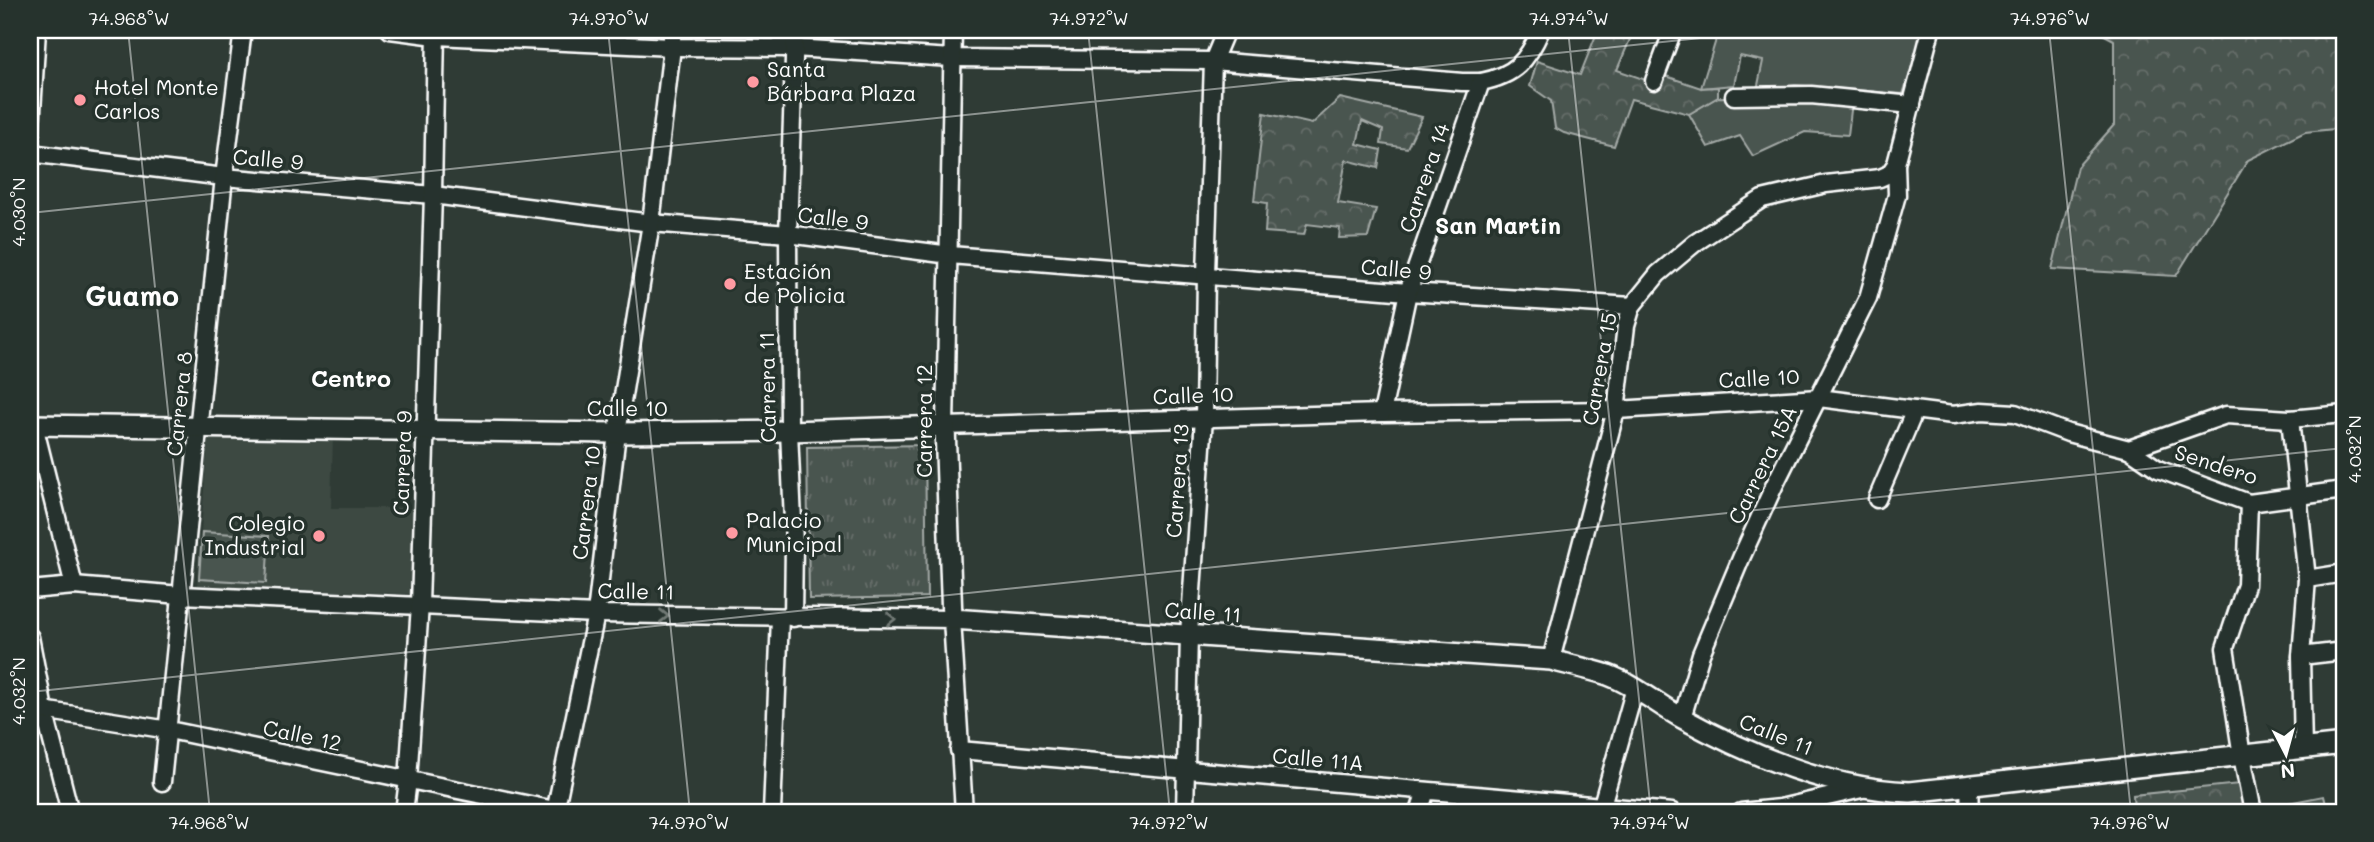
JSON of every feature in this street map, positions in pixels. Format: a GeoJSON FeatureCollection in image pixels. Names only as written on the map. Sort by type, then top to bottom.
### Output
{"type":"FeatureCollection","features":[{"type":"Feature","properties":{"kind":"main road","name":"Calle 10"},"geometry":{"type":"LineString","coordinates":[[32,425],[617,433],[945,426]]}},
{"type":"Feature","properties":{"kind":"main road","name":"Carrera 12"},"geometry":{"type":"LineString","coordinates":[[945,426],[952,619]]}},
{"type":"Feature","properties":{"kind":"main road","name":"Calle 11"},"geometry":{"type":"LineString","coordinates":[[952,619],[1551,660],[1607,675],[1635,688],[1682,718],[1788,768],[1868,788],[1910,792],[2344,744]]}},
{"type":"Feature","properties":{"kind":"street"},"geometry":{"type":"LineString","coordinates":[[30,145],[37,30]]}},
{"type":"Feature","properties":{"kind":"street","name":"Carrera 8"},"geometry":{"type":"LineString","coordinates":[[162,782],[224,177],[243,30]]}},
{"type":"Feature","properties":{"kind":"street"},"geometry":{"type":"LineString","coordinates":[[390,30],[672,47],[794,48],[952,58],[1213,61],[1462,82],[1481,82],[1501,77],[1516,69],[1530,52],[1541,30]]}},
{"type":"Feature","properties":{"kind":"street","name":"Carrera 10"},"geometry":{"type":"LineString","coordinates":[[558,812],[596,614],[617,433],[652,223],[672,30]]}},
{"type":"Feature","properties":{"kind":"street","name":"Carrera 11"},"geometry":{"type":"LineString","coordinates":[[772,812],[794,544],[789,431],[788,234],[795,30]]}},
{"type":"Feature","properties":{"kind":"street","name":"Carrera 12"},"geometry":{"type":"LineString","coordinates":[[945,426],[953,30]]}},
{"type":"Feature","properties":{"kind":"street","name":"Carrera 13"},"geometry":{"type":"LineString","coordinates":[[1185,812],[1189,635],[1204,418],[1213,61],[1226,30]]}},
{"type":"Feature","properties":{"kind":"street"},"geometry":{"type":"LineString","coordinates":[[1654,81],[1673,30]]}},
{"type":"Feature","properties":{"kind":"street","name":"Carrera 15A"},"geometry":{"type":"LineString","coordinates":[[1682,718],[1701,654],[1774,484],[1868,298],[1897,195],[1896,164],[1931,30]]}},
{"type":"Feature","properties":{"kind":"street","name":"Carrera 9"},"geometry":{"type":"LineString","coordinates":[[404,812],[420,605],[436,33]]}},
{"type":"Feature","properties":{"kind":"street","name":"Carrera 14"},"geometry":{"type":"LineString","coordinates":[[1382,413],[1408,292],[1481,82]]}},
{"type":"Feature","properties":{"kind":"street"},"geometry":{"type":"LineString","coordinates":[[1734,96],[1811,94],[1912,106]]}},
{"type":"Feature","properties":{"kind":"street","name":"Calle 9"},"geometry":{"type":"LineString","coordinates":[[30,153],[224,177],[433,195],[652,223],[788,234],[950,255],[1408,292],[1632,306]]}},
{"type":"Feature","properties":{"kind":"street","name":"Carrera 15"},"geometry":{"type":"LineString","coordinates":[[1551,660],[1616,410],[1626,326],[1632,306],[1658,274],[1695,243],[1762,199],[1826,184],[1880,178],[1889,174],[1896,164]]}},
{"type":"Feature","properties":{"kind":"street","name":"Calle 10"},"geometry":{"type":"LineString","coordinates":[[945,426],[1382,413],[1616,410],[1819,398],[1953,415],[1982,411],[2015,413],[2068,433],[2129,449]]}},
{"type":"Feature","properties":{"kind":"street"},"geometry":{"type":"LineString","coordinates":[[1877,499],[1915,410]]}},
{"type":"Feature","properties":{"kind":"street"},"geometry":{"type":"LineString","coordinates":[[2129,449],[2227,415],[2290,419],[2344,414]]}},
{"type":"Feature","properties":{"kind":"street"},"geometry":{"type":"LineString","coordinates":[[2290,419],[2307,579],[2301,656],[2303,749]]}},
{"type":"Feature","properties":{"kind":"street"},"geometry":{"type":"LineString","coordinates":[[32,425],[74,586]]}},
{"type":"Feature","properties":{"kind":"street","name":"Sendero"},"geometry":{"type":"LineString","coordinates":[[2129,449],[2158,469],[2249,503],[2344,490]]}},
{"type":"Feature","properties":{"kind":"street"},"geometry":{"type":"LineString","coordinates":[[2249,503],[2246,585],[2225,648],[2253,812]]}},
{"type":"Feature","properties":{"kind":"street"},"geometry":{"type":"LineString","coordinates":[[2307,579],[2344,573]]}},
{"type":"Feature","properties":{"kind":"street","name":"Calle 11"},"geometry":{"type":"LineString","coordinates":[[30,590],[74,586],[181,595],[596,614],[952,619]]}},
{"type":"Feature","properties":{"kind":"street","name":"Carrera 12"},"geometry":{"type":"LineString","coordinates":[[952,619],[964,812]]}},
{"type":"Feature","properties":{"kind":"street"},"geometry":{"type":"LineString","coordinates":[[30,637],[37,709],[69,812]]}},
{"type":"Feature","properties":{"kind":"street"},"geometry":{"type":"LineString","coordinates":[[2301,656],[2344,651]]}},
{"type":"Feature","properties":{"kind":"street"},"geometry":{"type":"LineString","coordinates":[[1602,805],[1635,688]]}},
{"type":"Feature","properties":{"kind":"street","name":"Calle 12"},"geometry":{"type":"LineString","coordinates":[[37,709],[169,730],[558,812]]}},
{"type":"Feature","properties":{"kind":"street","name":"Calle 11A"},"geometry":{"type":"LineString","coordinates":[[959,750],[1672,812]]}},
{"type":"Feature","properties":{"kind":"street"},"geometry":{"type":"LineString","coordinates":[[1969,785],[1970,812]]}},
{"type":"Feature","properties":{"kind":"street"},"geometry":{"type":"LineString","coordinates":[[1741,812],[1780,808],[1868,788]]}},
{"type":"Feature","properties":{"kind":"street"},"geometry":{"type":"LineString","coordinates":[[1419,812],[1426,791]]}},
{"type":"Feature","properties":{"kind":"shaded area"},"geometry":{"type":"Polygon","coordinates":[[[208,435],[333,436],[331,508],[418,508],[411,594],[197,586],[208,435]]]}},
{"type":"Feature","properties":{"kind":"green space"},"geometry":{"type":"Polygon","coordinates":[[[1598,30],[1634,30],[1617,70],[1663,86],[1666,76],[1701,88],[1718,87],[1718,97],[1689,114],[1631,99],[1614,146],[1564,133],[1555,128],[1551,101],[1530,86],[1537,61],[1580,75],[1598,30]]]}},
{"type":"Feature","properties":{"kind":"green space"},"geometry":{"type":"Polygon","coordinates":[[[1719,30],[1924,30],[1903,94],[1795,85],[1757,90],[1763,61],[1740,56],[1734,85],[1701,88],[1719,30]]]}},
{"type":"Feature","properties":{"kind":"green space"},"geometry":{"type":"Polygon","coordinates":[[[2095,30],[2344,30],[2344,128],[2305,132],[2248,160],[2176,276],[2052,269],[2077,167],[2114,125],[2114,40],[2095,30]]]}},
{"type":"Feature","properties":{"kind":"green space"},"geometry":{"type":"Polygon","coordinates":[[[1718,97],[1852,102],[1848,135],[1805,132],[1753,156],[1740,136],[1708,147],[1689,114],[1718,97]]]}},
{"type":"Feature","properties":{"kind":"green space"},"geometry":{"type":"Polygon","coordinates":[[[1340,98],[1422,117],[1407,148],[1381,144],[1383,130],[1362,121],[1357,144],[1381,150],[1378,168],[1346,160],[1338,203],[1376,209],[1368,237],[1339,238],[1340,228],[1307,224],[1304,235],[1265,232],[1267,203],[1254,201],[1264,113],[1312,124],[1340,98]]]}},
{"type":"Feature","properties":{"kind":"green space"},"geometry":{"type":"Polygon","coordinates":[[[925,445],[927,597],[809,599],[807,447],[925,445]]]}},
{"type":"Feature","properties":{"kind":"green space"},"geometry":{"type":"Polygon","coordinates":[[[202,532],[269,536],[266,583],[199,579],[202,532]]]}},
{"type":"Feature","properties":{"kind":"green space"},"geometry":{"type":"Polygon","coordinates":[[[2239,784],[2244,812],[2121,812],[2134,811],[2133,795],[2239,784]]]}},
{"type":"Feature","properties":{"kind":"green space"},"geometry":{"type":"Polygon","coordinates":[[[2324,796],[2328,812],[2285,812],[2283,804],[2324,796]]]}},
{"type":"Feature","properties":{"kind":"place","name":"Santa Bárbara Plaza"},"geometry":{"type":"Point","coordinates":[753,82]}},
{"type":"Feature","properties":{"kind":"place","name":"Hotel Monte Carlos"},"geometry":{"type":"Point","coordinates":[80,100]}},
{"type":"Feature","properties":{"kind":"place","name":"Estación de Policia"},"geometry":{"type":"Point","coordinates":[730,284]}},
{"type":"Feature","properties":{"kind":"place","name":"Palacio Municipal"},"geometry":{"type":"Point","coordinates":[732,533]}},
{"type":"Feature","properties":{"kind":"place","name":"Colegio Industrial"},"geometry":{"type":"Point","coordinates":[319,536]}},
{"type":"Feature","properties":{"kind":"district","name":"San Martin"},"geometry":{"type":"Point","coordinates":[1498,226]}},
{"type":"Feature","properties":{"kind":"district","name":"Guamo"},"geometry":{"type":"Point","coordinates":[132,296]}},
{"type":"Feature","properties":{"kind":"district","name":"Centro"},"geometry":{"type":"Point","coordinates":[351,379]}}]}
